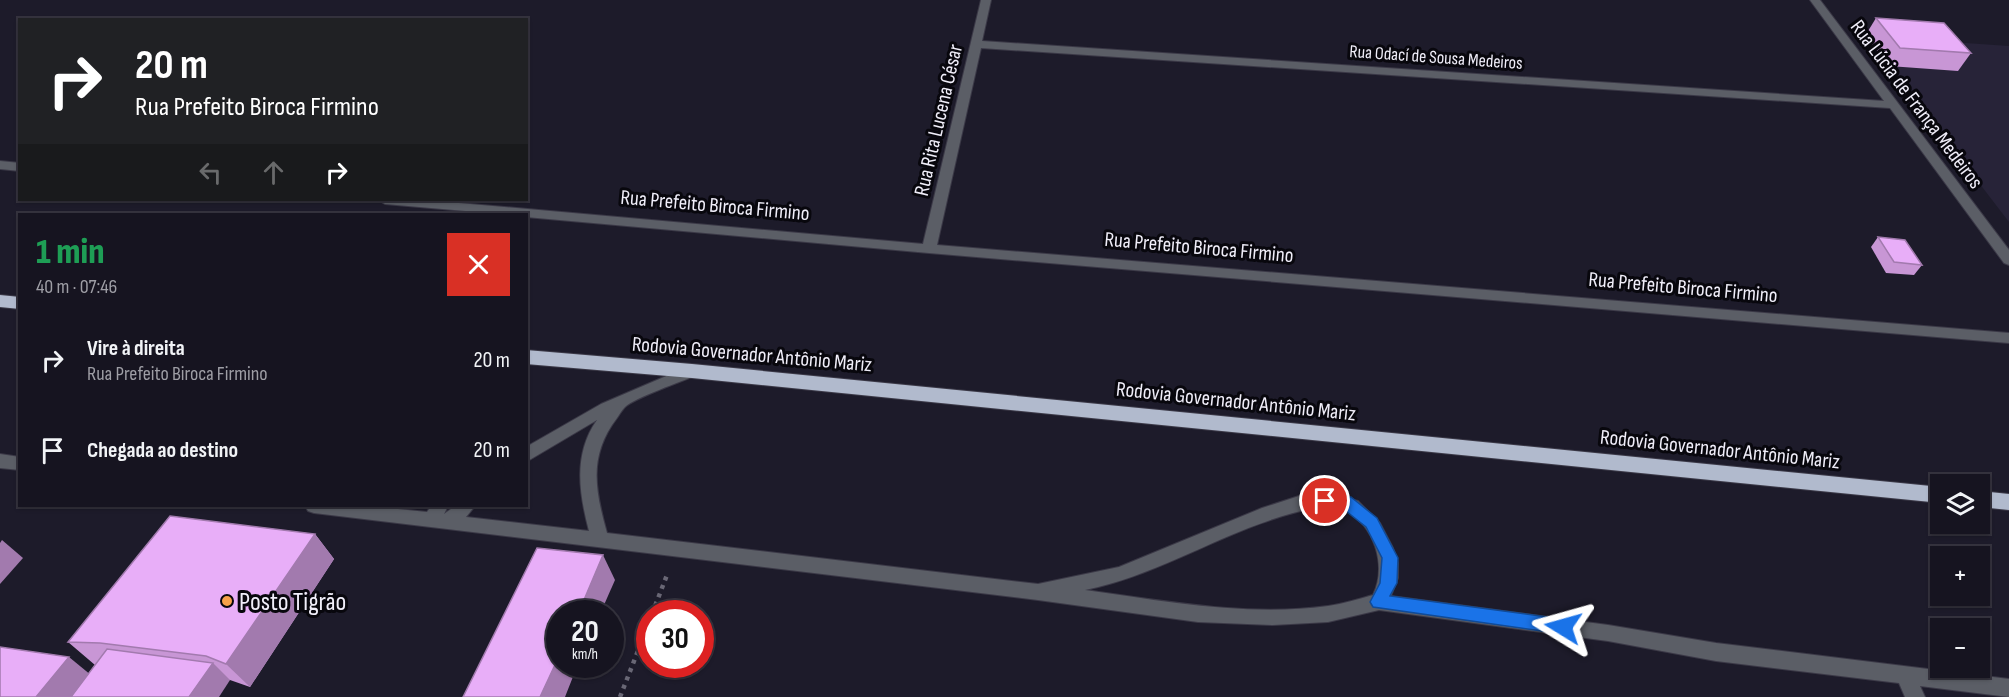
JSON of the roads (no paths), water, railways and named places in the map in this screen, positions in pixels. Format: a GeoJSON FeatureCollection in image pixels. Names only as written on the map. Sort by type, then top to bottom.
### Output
{"type":"FeatureCollection","features":[{"type":"Feature","properties":{"kind":"highway"},"geometry":{"type":"LineString","coordinates":[[0,301],[18,303]]}},
{"type":"Feature","properties":{"kind":"highway","name":"Rodovia Governador Antônio Mariz"},"geometry":{"type":"LineString","coordinates":[[528,357],[692,371],[1930,494]]}},
{"type":"Feature","properties":{"kind":"highway"},"geometry":{"type":"LineString","coordinates":[[1990,500],[2008,502]]}},
{"type":"Feature","properties":{"kind":"street","name":"Rua Rita Lucena César"},"geometry":{"type":"LineString","coordinates":[[929,249],[986,0]]}},
{"type":"Feature","properties":{"kind":"street","name":"Rua Lúcia de França Medeiros"},"geometry":{"type":"LineString","coordinates":[[1815,0],[2009,260]]}},
{"type":"Feature","properties":{"kind":"street","name":"Rua Odací de Sousa Medeiros"},"geometry":{"type":"LineString","coordinates":[[975,44],[1893,105]]}},
{"type":"Feature","properties":{"kind":"street"},"geometry":{"type":"LineString","coordinates":[[0,165],[18,166]]}},
{"type":"Feature","properties":{"kind":"street","name":"Rua Prefeito Biroca Firmino"},"geometry":{"type":"LineString","coordinates":[[396,201],[929,249],[2009,338]]}},
{"type":"Feature","properties":{"kind":"street"},"geometry":{"type":"LineString","coordinates":[[528,455],[543,444],[620,403],[692,371]]}},
{"type":"Feature","properties":{"kind":"street"},"geometry":{"type":"LineString","coordinates":[[600,540],[591,507],[590,456],[596,435],[620,403]]}},
{"type":"Feature","properties":{"kind":"street"},"geometry":{"type":"LineString","coordinates":[[0,461],[18,464]]}},
{"type":"Feature","properties":{"kind":"street"},"geometry":{"type":"LineString","coordinates":[[1038,592],[1119,575],[1178,553],[1251,519],[1305,500],[1346,502],[1372,523],[1390,558],[1389,583],[1379,602]]}},
{"type":"Feature","properties":{"kind":"street"},"geometry":{"type":"LineString","coordinates":[[327,507],[440,516],[600,540],[1038,592],[1198,614],[1273,617],[1328,614],[1379,602],[1608,633],[1716,652],[1905,675],[1982,691],[2009,688]]}},
{"type":"Feature","properties":{"kind":"street"},"geometry":{"type":"LineString","coordinates":[[440,516],[464,507]]}},
{"type":"Feature","properties":{"kind":"street"},"geometry":{"type":"LineString","coordinates":[[1905,675],[1915,697]]}},
{"type":"Feature","properties":{"kind":"place","name":"Posto Tigrão"},"geometry":{"type":"Point","coordinates":[227,601]}}]}
